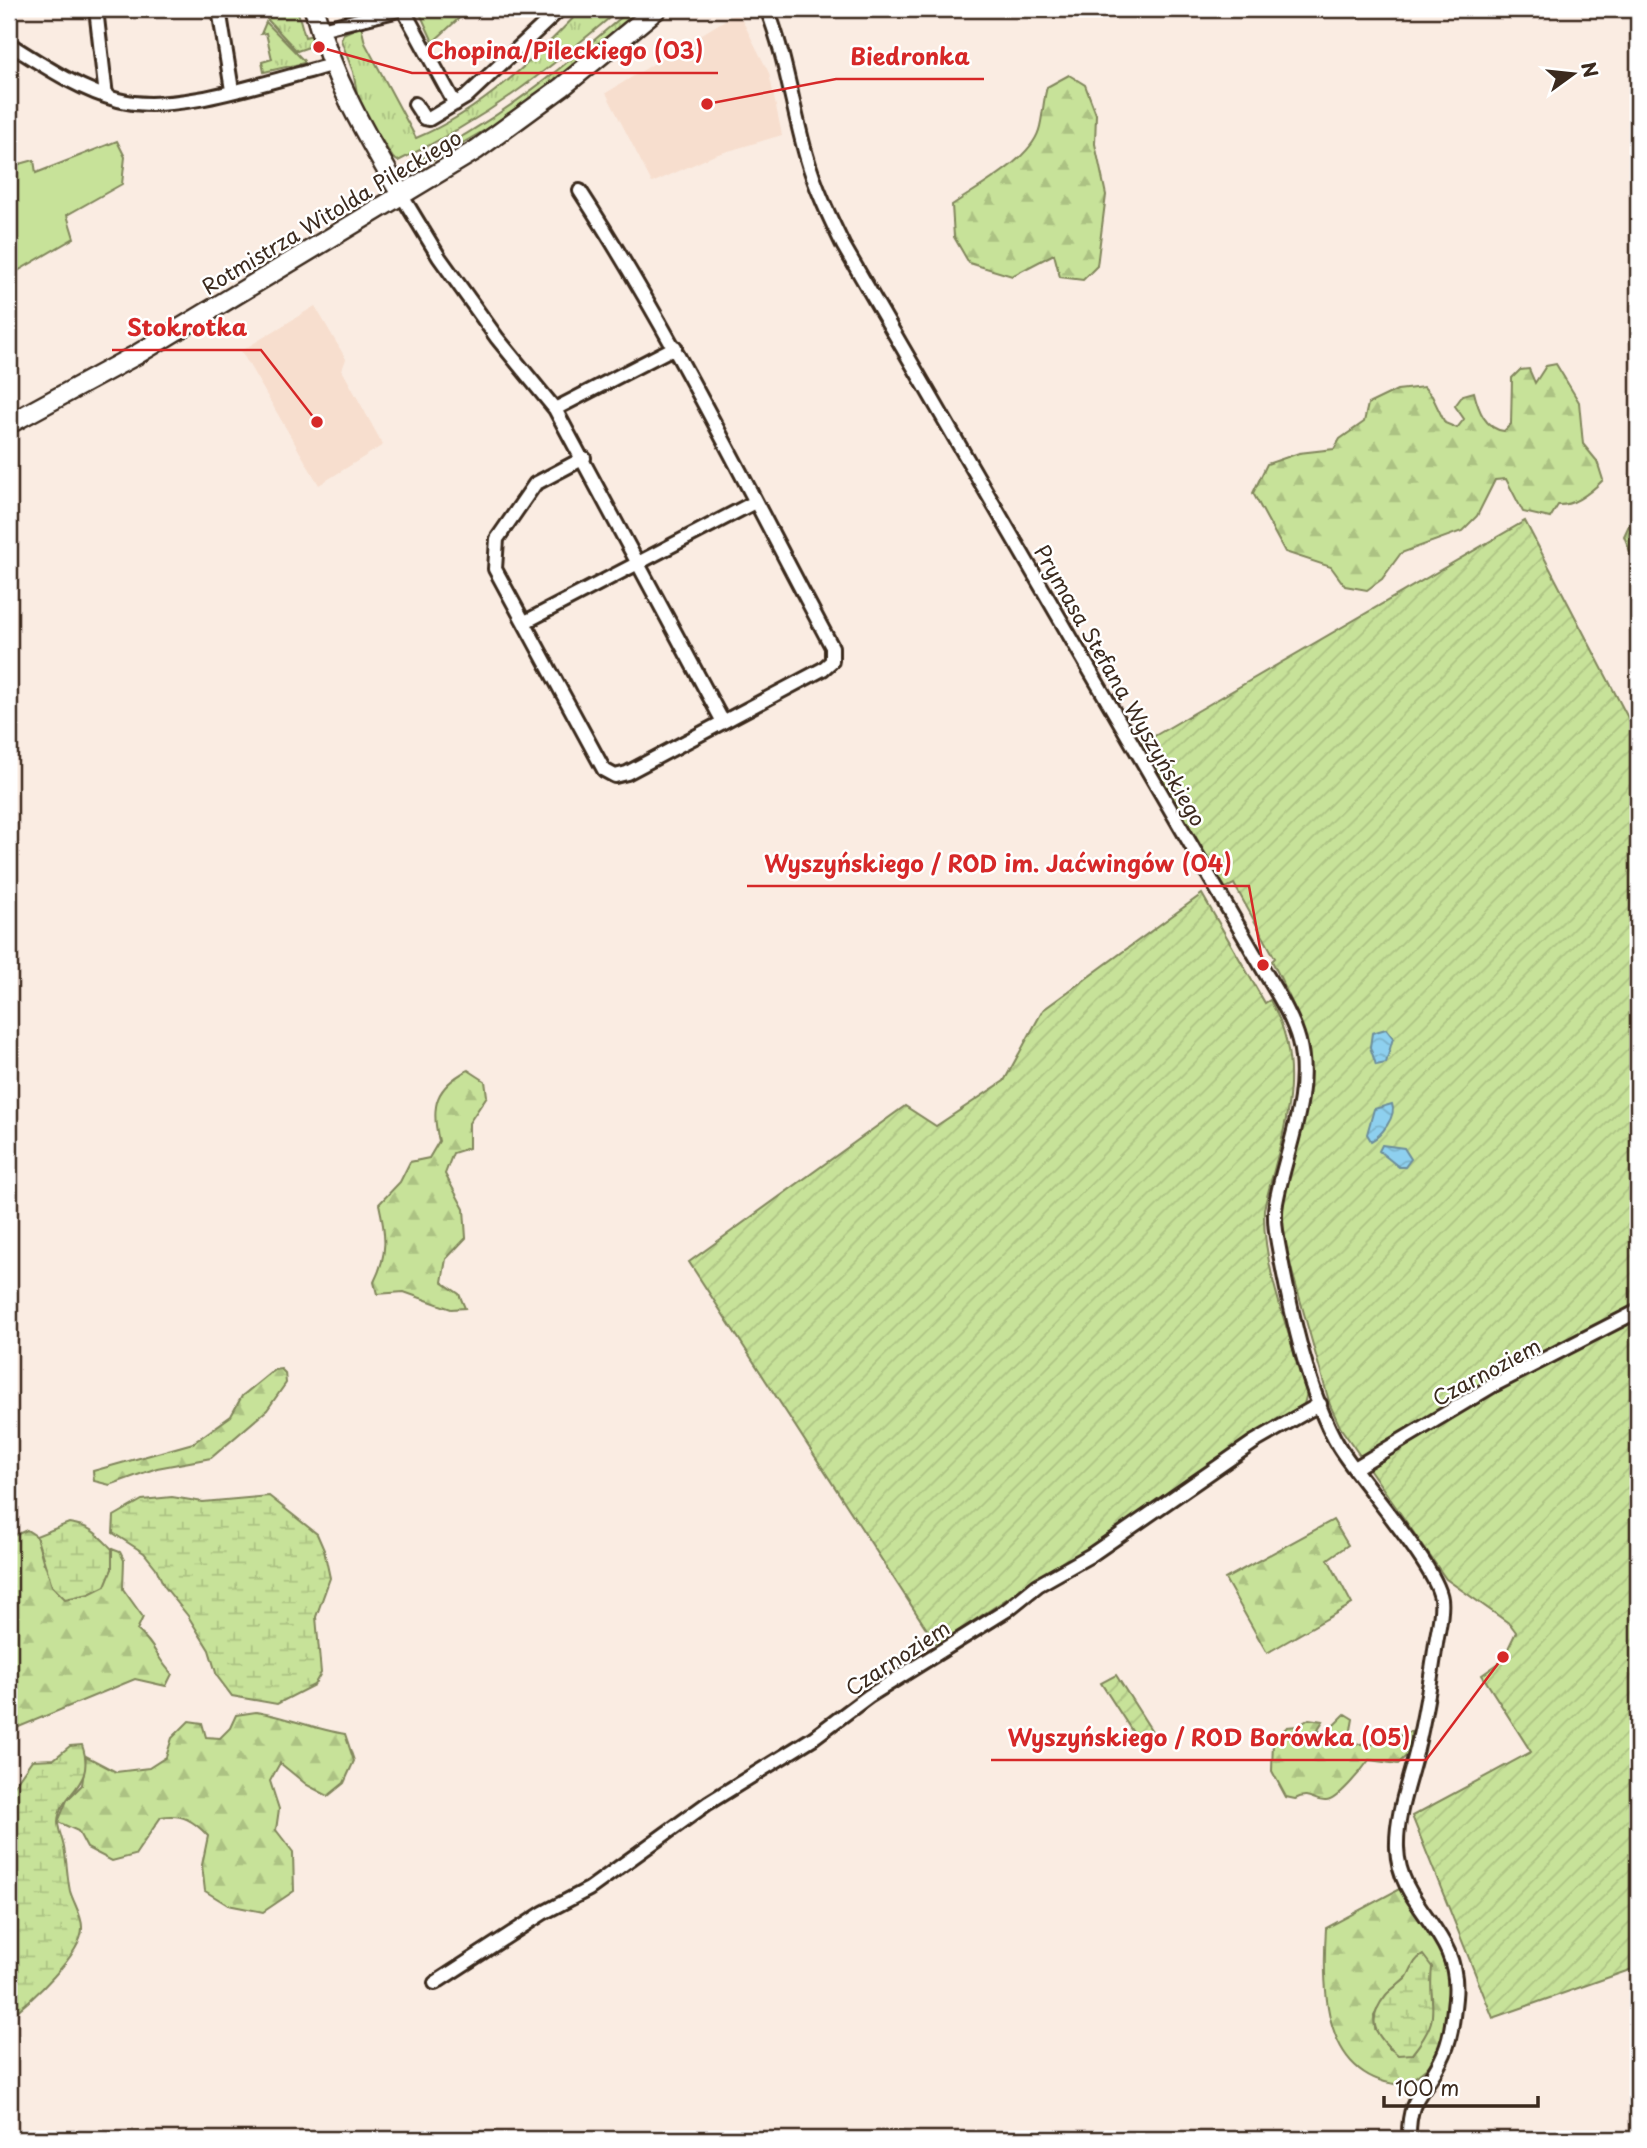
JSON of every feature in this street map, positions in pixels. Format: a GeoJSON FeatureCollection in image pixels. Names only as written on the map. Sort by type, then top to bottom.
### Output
{"type":"FeatureCollection","features":[{"type":"Feature","properties":{"kind":"main road"},"geometry":{"type":"LineString","coordinates":[[314,9],[332,65],[358,122],[402,197]]}},
{"type":"Feature","properties":{"kind":"main road","name":"Rotmistrza Witolda Pileckiego"},"geometry":{"type":"LineString","coordinates":[[9,424],[136,355],[402,197],[509,127],[657,9]]}},
{"type":"Feature","properties":{"kind":"street"},"geometry":{"type":"LineString","coordinates":[[96,9],[106,96]]}},
{"type":"Feature","properties":{"kind":"street"},"geometry":{"type":"LineString","coordinates":[[219,9],[232,90]]}},
{"type":"Feature","properties":{"kind":"street"},"geometry":{"type":"LineString","coordinates":[[321,29],[403,9],[456,104]]}},
{"type":"Feature","properties":{"kind":"street"},"geometry":{"type":"LineString","coordinates":[[415,104],[424,118],[429,119],[456,104],[560,9]]}},
{"type":"Feature","properties":{"kind":"street","name":"Prymasa Stefana Wyszyńskiego"},"geometry":{"type":"LineString","coordinates":[[767,9],[786,64],[806,154],[820,198],[843,245],[1294,1026],[1301,1054],[1301,1090],[1294,1136],[1275,1206],[1275,1222],[1297,1328],[1320,1404]]}},
{"type":"Feature","properties":{"kind":"street"},"geometry":{"type":"LineString","coordinates":[[9,44],[43,65],[106,96],[159,104],[232,90],[332,65]]}},
{"type":"Feature","properties":{"kind":"street"},"geometry":{"type":"LineString","coordinates":[[580,191],[675,346],[832,647],[832,661],[823,669],[627,773],[615,776],[604,770],[495,569],[497,539],[535,484],[584,458]]}},
{"type":"Feature","properties":{"kind":"street"},"geometry":{"type":"LineString","coordinates":[[402,197],[439,257],[490,328],[555,409],[584,458],[723,722]]}},
{"type":"Feature","properties":{"kind":"street"},"geometry":{"type":"LineString","coordinates":[[555,409],[675,346]]}},
{"type":"Feature","properties":{"kind":"street"},"geometry":{"type":"LineString","coordinates":[[525,622],[755,502]]}},
{"type":"Feature","properties":{"kind":"street","name":"Czarnoziem"},"geometry":{"type":"LineString","coordinates":[[1355,1468],[1492,1386],[1638,1311]]}},
{"type":"Feature","properties":{"kind":"street"},"geometry":{"type":"LineString","coordinates":[[1320,1404],[1339,1447],[1431,1576],[1442,1602],[1417,1748],[1402,1805],[1398,1849],[1404,1877],[1415,1900],[1450,1952],[1454,1963],[1455,1993],[1448,2040],[1435,2071],[1412,2105],[1409,2139]]}},
{"type":"Feature","properties":{"kind":"street","name":"Czarnoziem"},"geometry":{"type":"LineString","coordinates":[[435,1983],[543,1913],[589,1889],[687,1818],[813,1738],[869,1696],[1007,1610],[1038,1585],[1091,1555],[1254,1442],[1320,1404]]}},
{"type":"Feature","properties":{"kind":"shaded area"},"geometry":{"type":"Polygon","coordinates":[[[738,12],[769,73],[782,135],[715,155],[652,183],[606,93],[738,12]]]}},
{"type":"Feature","properties":{"kind":"shaded area"},"geometry":{"type":"Polygon","coordinates":[[[315,306],[346,359],[342,370],[383,445],[319,485],[241,351],[315,306]]]}},
{"type":"Feature","properties":{"kind":"green space"},"geometry":{"type":"Polygon","coordinates":[[[267,9],[297,9],[305,37],[313,35],[318,44],[297,51],[267,19],[267,9]]]}},
{"type":"Feature","properties":{"kind":"green space"},"geometry":{"type":"Polygon","coordinates":[[[418,9],[469,9],[433,42],[418,9]]]}},
{"type":"Feature","properties":{"kind":"green space"},"geometry":{"type":"Polygon","coordinates":[[[582,9],[620,9],[566,54],[489,110],[398,161],[393,158],[359,103],[353,72],[341,40],[343,34],[361,26],[365,43],[416,138],[440,127],[485,99],[525,65],[582,9]]]}},
{"type":"Feature","properties":{"kind":"green space"},"geometry":{"type":"Polygon","coordinates":[[[631,9],[637,9],[626,24],[511,115],[419,168],[416,161],[475,129],[529,92],[631,9]]]}},
{"type":"Feature","properties":{"kind":"green space"},"geometry":{"type":"Polygon","coordinates":[[[266,22],[304,63],[264,72],[262,62],[272,59],[266,33],[261,34],[266,22]]]}},
{"type":"Feature","properties":{"kind":"green space"},"geometry":{"type":"Polygon","coordinates":[[[1069,75],[1085,85],[1096,114],[1095,144],[1106,195],[1097,266],[1083,280],[1060,277],[1054,254],[1012,276],[969,263],[954,237],[952,205],[1002,172],[1025,152],[1039,130],[1047,87],[1069,75]]]}},
{"type":"Feature","properties":{"kind":"green space"},"geometry":{"type":"Polygon","coordinates":[[[117,141],[125,157],[122,184],[67,215],[74,238],[9,276],[9,167],[34,160],[36,173],[117,141]]]}},
{"type":"Feature","properties":{"kind":"green space"},"geometry":{"type":"Polygon","coordinates":[[[1556,364],[1579,402],[1583,444],[1597,461],[1603,480],[1588,493],[1570,503],[1558,505],[1550,518],[1523,512],[1506,479],[1495,480],[1477,516],[1462,531],[1401,553],[1382,579],[1367,590],[1345,586],[1331,567],[1285,552],[1253,493],[1267,464],[1299,453],[1334,449],[1340,439],[1364,422],[1368,404],[1397,390],[1424,387],[1432,396],[1445,423],[1457,428],[1464,419],[1455,406],[1463,395],[1474,392],[1487,422],[1504,431],[1511,424],[1512,378],[1520,370],[1529,369],[1535,383],[1546,366],[1556,364]]]}},
{"type":"Feature","properties":{"kind":"green space"},"geometry":{"type":"Polygon","coordinates":[[[1638,496],[1638,572],[1624,536],[1636,510],[1638,496]]]}},
{"type":"Feature","properties":{"kind":"green space"},"geometry":{"type":"Polygon","coordinates":[[[1525,521],[1638,737],[1638,1967],[1493,2018],[1412,1816],[1531,1752],[1482,1675],[1502,1661],[1516,1632],[1510,1624],[1446,1579],[1340,1427],[1330,1405],[1282,1236],[1286,1180],[1306,1110],[1310,1085],[1309,1057],[1302,1029],[1272,961],[1275,958],[1234,884],[1222,890],[1139,745],[1525,521]]]}},
{"type":"Feature","properties":{"kind":"green space"},"geometry":{"type":"Polygon","coordinates":[[[1202,894],[1265,1003],[1270,1000],[1282,1026],[1288,1052],[1288,1103],[1264,1209],[1265,1231],[1273,1278],[1307,1393],[1304,1404],[1080,1555],[1067,1559],[937,1645],[689,1262],[905,1106],[936,1126],[1004,1081],[1043,1010],[1202,894]]]}},
{"type":"Feature","properties":{"kind":"green space"},"geometry":{"type":"Polygon","coordinates":[[[468,1070],[485,1081],[487,1096],[469,1123],[469,1148],[453,1153],[445,1174],[464,1209],[466,1238],[446,1259],[442,1282],[459,1294],[465,1308],[451,1309],[404,1292],[377,1294],[374,1282],[384,1253],[379,1204],[400,1182],[410,1162],[429,1158],[439,1141],[435,1117],[438,1098],[449,1083],[468,1070]]]}},
{"type":"Feature","properties":{"kind":"green space"},"geometry":{"type":"Polygon","coordinates":[[[281,1369],[285,1373],[286,1383],[267,1410],[211,1458],[157,1468],[110,1485],[94,1481],[93,1471],[193,1443],[231,1416],[242,1396],[274,1370],[281,1369]]]}},
{"type":"Feature","properties":{"kind":"green space"},"geometry":{"type":"Polygon","coordinates":[[[269,1496],[317,1534],[324,1550],[330,1578],[316,1617],[321,1673],[314,1685],[277,1704],[232,1696],[217,1676],[209,1650],[188,1616],[164,1586],[156,1568],[144,1553],[113,1533],[114,1516],[142,1500],[172,1497],[203,1502],[269,1496]]]}},
{"type":"Feature","properties":{"kind":"green space"},"geometry":{"type":"Polygon","coordinates":[[[1333,1520],[1348,1545],[1328,1559],[1352,1604],[1267,1653],[1225,1579],[1333,1520]]]}},
{"type":"Feature","properties":{"kind":"green space"},"geometry":{"type":"Polygon","coordinates":[[[69,1523],[77,1524],[98,1535],[112,1549],[112,1569],[105,1586],[89,1594],[65,1599],[52,1586],[36,1536],[69,1523]]]}},
{"type":"Feature","properties":{"kind":"green space"},"geometry":{"type":"Polygon","coordinates":[[[27,1530],[36,1536],[44,1564],[112,1569],[112,1549],[120,1552],[124,1560],[123,1589],[143,1617],[137,1630],[148,1640],[172,1674],[166,1686],[135,1679],[9,1731],[9,1538],[27,1530]]]}},
{"type":"Feature","properties":{"kind":"green space"},"geometry":{"type":"Polygon","coordinates":[[[1116,1675],[1155,1736],[1141,1745],[1101,1683],[1116,1675]]]}},
{"type":"Feature","properties":{"kind":"green space"},"geometry":{"type":"Polygon","coordinates":[[[256,1712],[345,1734],[354,1761],[344,1783],[328,1796],[307,1785],[280,1763],[270,1781],[279,1809],[276,1830],[293,1852],[294,1891],[263,1912],[228,1905],[205,1891],[202,1865],[208,1836],[187,1819],[161,1817],[135,1855],[112,1861],[87,1848],[78,1831],[58,1822],[67,1800],[82,1785],[86,1756],[116,1772],[149,1768],[166,1757],[172,1738],[189,1721],[202,1723],[206,1737],[220,1738],[230,1728],[236,1715],[256,1712]]]}},
{"type":"Feature","properties":{"kind":"green space"},"geometry":{"type":"Polygon","coordinates":[[[1345,1714],[1353,1719],[1349,1741],[1373,1744],[1411,1731],[1410,1752],[1398,1764],[1369,1760],[1331,1800],[1322,1801],[1308,1796],[1295,1799],[1286,1797],[1272,1771],[1273,1741],[1287,1727],[1298,1726],[1309,1719],[1323,1721],[1318,1729],[1321,1733],[1330,1729],[1345,1714]]]}},
{"type":"Feature","properties":{"kind":"green space"},"geometry":{"type":"Polygon","coordinates":[[[82,1745],[85,1771],[64,1803],[58,1822],[70,1891],[82,1922],[80,1938],[54,1977],[9,2017],[9,1793],[32,1760],[54,1759],[70,1746],[82,1745]]]}},
{"type":"Feature","properties":{"kind":"green space"},"geometry":{"type":"Polygon","coordinates":[[[1401,1888],[1442,1946],[1451,1987],[1446,2032],[1433,2061],[1404,2085],[1377,2079],[1357,2067],[1342,2049],[1327,2003],[1326,1928],[1401,1888]],[[1407,1976],[1387,1994],[1374,2016],[1375,2029],[1390,2049],[1412,2054],[1424,2036],[1432,2011],[1430,1981],[1407,1976]]]}},
{"type":"Feature","properties":{"kind":"green space"},"geometry":{"type":"Polygon","coordinates":[[[1423,1955],[1432,1967],[1432,2020],[1412,2054],[1398,2055],[1379,2035],[1376,2013],[1386,1995],[1407,1977],[1415,1962],[1423,1955]]]}},
{"type":"Feature","properties":{"kind":"water"},"geometry":{"type":"Polygon","coordinates":[[[1386,1029],[1393,1038],[1386,1063],[1376,1065],[1370,1047],[1372,1033],[1386,1029]]]}},
{"type":"Feature","properties":{"kind":"water"},"geometry":{"type":"Polygon","coordinates":[[[1392,1104],[1392,1114],[1387,1125],[1371,1141],[1367,1134],[1374,1109],[1392,1104]]]}},
{"type":"Feature","properties":{"kind":"water"},"geometry":{"type":"Polygon","coordinates":[[[1382,1145],[1404,1148],[1411,1159],[1405,1167],[1399,1167],[1379,1151],[1382,1145]]]}},
{"type":"Feature","properties":{"kind":"place","name":"Chopina/Pileckiego (03)"},"geometry":{"type":"Point","coordinates":[319,47]}},
{"type":"Feature","properties":{"kind":"place","name":"Biedronka"},"geometry":{"type":"Point","coordinates":[707,104]}},
{"type":"Feature","properties":{"kind":"place","name":"Stokrotka"},"geometry":{"type":"Point","coordinates":[317,422]}},
{"type":"Feature","properties":{"kind":"place","name":"Wyszyńskiego / ROD im. Jaćwingów (04)"},"geometry":{"type":"Point","coordinates":[1263,965]}},
{"type":"Feature","properties":{"kind":"place","name":"Wyszyńskiego / ROD Borówka (05)"},"geometry":{"type":"Point","coordinates":[1503,1657]}}]}
